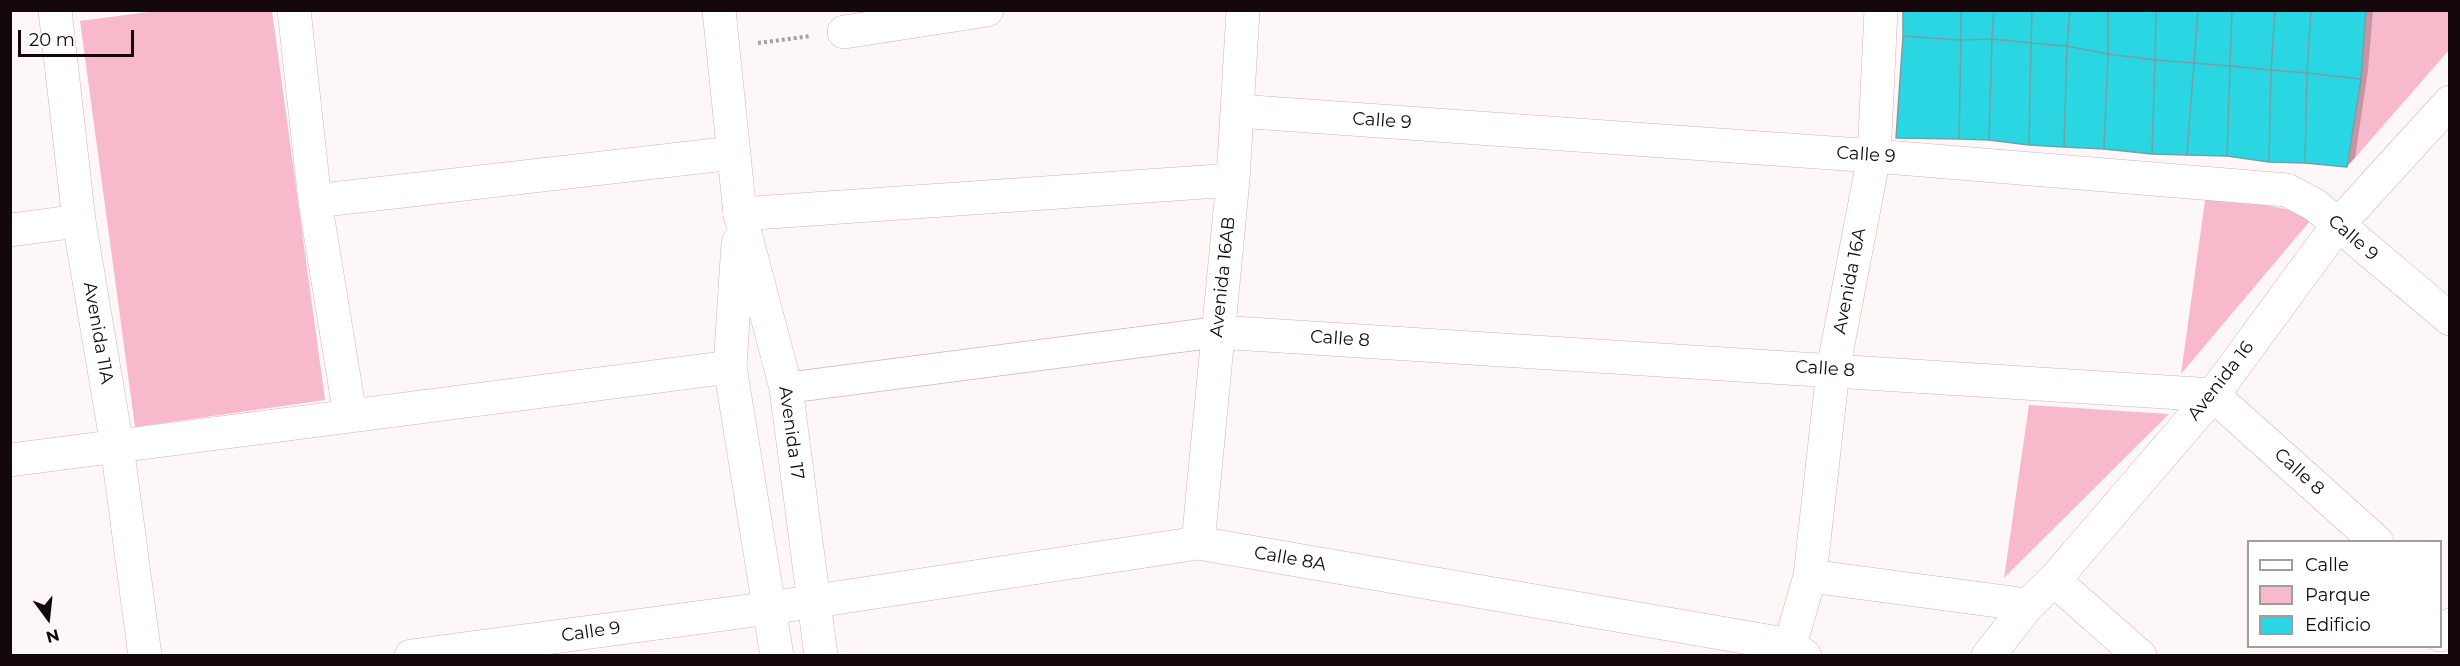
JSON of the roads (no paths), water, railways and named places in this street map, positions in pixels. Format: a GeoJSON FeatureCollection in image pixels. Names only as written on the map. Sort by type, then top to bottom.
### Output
{"type":"FeatureCollection","features":[{"type":"Feature","properties":{"kind":"street","name":"Avenida 11A"},"geometry":{"type":"LineString","coordinates":[[55,10],[80,221],[117,446],[145,656]]}},
{"type":"Feature","properties":{"kind":"street"},"geometry":{"type":"LineString","coordinates":[[294,10],[315,201],[350,415]]}},
{"type":"Feature","properties":{"kind":"street","name":"Avenida 17"},"geometry":{"type":"LineString","coordinates":[[719,10],[740,214],[786,388],[820,656]]}},
{"type":"Feature","properties":{"kind":"street"},"geometry":{"type":"LineString","coordinates":[[844,32],[987,10]]}},
{"type":"Feature","properties":{"kind":"street","name":"Avenida 16AB"},"geometry":{"type":"LineString","coordinates":[[1198,543],[1233,180],[1243,10]]}},
{"type":"Feature","properties":{"kind":"street","name":"Avenida 16A"},"geometry":{"type":"LineString","coordinates":[[1795,652],[1810,576],[1833,370],[1874,156],[1881,10]]}},
{"type":"Feature","properties":{"kind":"street","name":"Avenida 16"},"geometry":{"type":"LineString","coordinates":[[1988,656],[2028,605],[2054,580],[2213,395],[2337,226],[2450,102]]}},
{"type":"Feature","properties":{"kind":"street","name":"Calle 9"},"geometry":{"type":"LineString","coordinates":[[1238,111],[1874,156],[2287,190],[2315,205],[2337,226],[2450,319]]}},
{"type":"Feature","properties":{"kind":"street"},"geometry":{"type":"LineString","coordinates":[[315,201],[733,153]]}},
{"type":"Feature","properties":{"kind":"street"},"geometry":{"type":"LineString","coordinates":[[740,214],[1233,180]]}},
{"type":"Feature","properties":{"kind":"street","name":"Avenida 17"},"geometry":{"type":"LineString","coordinates":[[740,214],[730,368],[777,656]]}},
{"type":"Feature","properties":{"kind":"street"},"geometry":{"type":"LineString","coordinates":[[10,230],[80,221]]}},
{"type":"Feature","properties":{"kind":"street"},"geometry":{"type":"LineString","coordinates":[[786,388],[1218,332]]}},
{"type":"Feature","properties":{"kind":"street","name":"Calle 8"},"geometry":{"type":"LineString","coordinates":[[1218,332],[2213,395],[2375,540]]}},
{"type":"Feature","properties":{"kind":"street"},"geometry":{"type":"LineString","coordinates":[[10,460],[730,368]]}},
{"type":"Feature","properties":{"kind":"street","name":"Calle 8A"},"geometry":{"type":"LineString","coordinates":[[770,608],[1198,543],[1795,652]]}},
{"type":"Feature","properties":{"kind":"street"},"geometry":{"type":"LineString","coordinates":[[1810,576],[2028,605]]}},
{"type":"Feature","properties":{"kind":"street"},"geometry":{"type":"LineString","coordinates":[[2054,580],[2140,656]]}},
{"type":"Feature","properties":{"kind":"street","name":"Calle 9"},"geometry":{"type":"LineString","coordinates":[[411,656],[770,608]]}}]}
